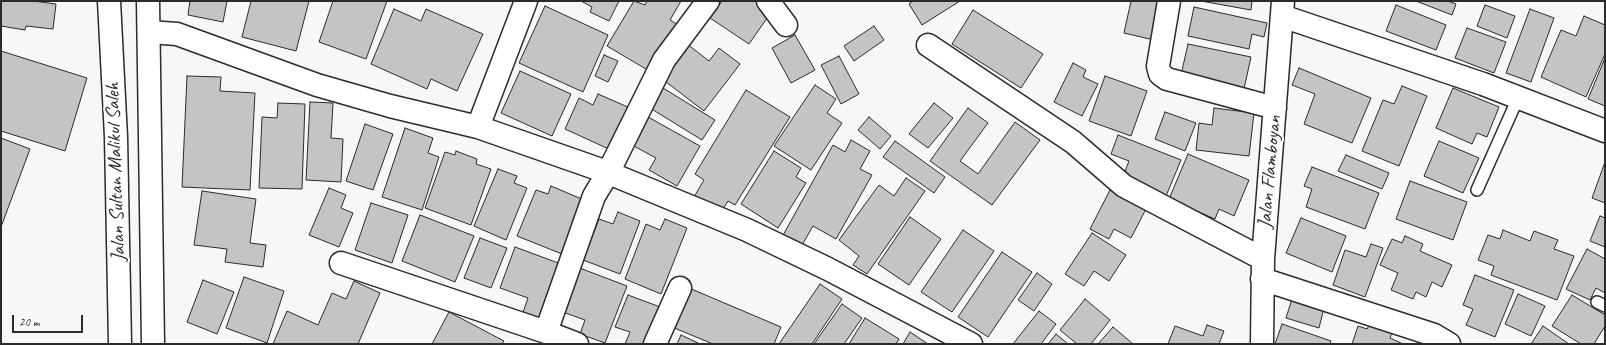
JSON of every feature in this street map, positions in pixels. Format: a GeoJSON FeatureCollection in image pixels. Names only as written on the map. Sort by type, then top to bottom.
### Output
{"type":"FeatureCollection","features":[{"type":"Feature","properties":{"kind":"street","name":"Jalan Sultan Malikul Saleh"},"geometry":{"type":"LineString","coordinates":[[109,1],[116,137],[120,344]]}},
{"type":"Feature","properties":{"kind":"street","name":"Jalan Sultan Malikul Saleh"},"geometry":{"type":"LineString","coordinates":[[148,1],[153,344]]}},
{"type":"Feature","properties":{"kind":"street"},"geometry":{"type":"LineString","coordinates":[[478,127],[526,1]]}},
{"type":"Feature","properties":{"kind":"street"},"geometry":{"type":"LineString","coordinates":[[546,332],[594,196],[608,173],[664,60],[708,1]]}},
{"type":"Feature","properties":{"kind":"street"},"geometry":{"type":"LineString","coordinates":[[768,1],[786,25]]}},
{"type":"Feature","properties":{"kind":"street"},"geometry":{"type":"LineString","coordinates":[[1169,1],[1158,66],[1160,74],[1167,79],[1275,108]]}},
{"type":"Feature","properties":{"kind":"street"},"geometry":{"type":"LineString","coordinates":[[1282,9],[1605,131]]}},
{"type":"Feature","properties":{"kind":"street","name":"Jalan Flamboyan"},"geometry":{"type":"LineString","coordinates":[[1262,344],[1263,269],[1282,9]]}},
{"type":"Feature","properties":{"kind":"street"},"geometry":{"type":"LineString","coordinates":[[149,32],[177,34],[317,85],[390,106],[478,127],[608,173],[754,233],[828,268],[971,344]]}},
{"type":"Feature","properties":{"kind":"street"},"geometry":{"type":"LineString","coordinates":[[928,46],[1073,142],[1124,186],[1263,269],[1434,335],[1448,344]]}},
{"type":"Feature","properties":{"kind":"street"},"geometry":{"type":"LineString","coordinates":[[341,263],[546,332],[577,344]]}},
{"type":"Feature","properties":{"kind":"street"},"geometry":{"type":"LineString","coordinates":[[656,344],[680,288]]}},
{"type":"Feature","properties":{"kind":"lane"},"geometry":{"type":"LineString","coordinates":[[1477,190],[1518,98]]}},
{"type":"Feature","properties":{"kind":"building"},"geometry":{"type":"Polygon","coordinates":[[[1,1],[33,1],[56,4],[53,29],[26,26],[25,30],[1,26],[1,1]]]}},
{"type":"Feature","properties":{"kind":"building"},"geometry":{"type":"Polygon","coordinates":[[[190,1],[227,1],[223,22],[188,15],[190,1]]]}},
{"type":"Feature","properties":{"kind":"building"},"geometry":{"type":"Polygon","coordinates":[[[251,1],[309,1],[296,51],[242,37],[251,1]]]}},
{"type":"Feature","properties":{"kind":"building"},"geometry":{"type":"Polygon","coordinates":[[[333,1],[387,1],[366,59],[319,42],[333,1]]]}},
{"type":"Feature","properties":{"kind":"building"},"geometry":{"type":"Polygon","coordinates":[[[581,1],[619,1],[609,21],[590,12],[592,7],[581,1]]]}},
{"type":"Feature","properties":{"kind":"building"},"geometry":{"type":"Polygon","coordinates":[[[634,1],[645,5],[647,1],[681,1],[670,20],[678,25],[651,72],[607,46],[634,1]]]}},
{"type":"Feature","properties":{"kind":"building"},"geometry":{"type":"Polygon","coordinates":[[[722,1],[757,1],[772,11],[749,44],[710,18],[722,1]]]}},
{"type":"Feature","properties":{"kind":"building"},"geometry":{"type":"Polygon","coordinates":[[[913,1],[960,1],[922,25],[909,4],[913,1]]]}},
{"type":"Feature","properties":{"kind":"building"},"geometry":{"type":"Polygon","coordinates":[[[1131,1],[1163,1],[1154,40],[1124,33],[1131,1]]]}},
{"type":"Feature","properties":{"kind":"building"},"geometry":{"type":"Polygon","coordinates":[[[1201,1],[1252,1],[1251,10],[1201,1]]]}},
{"type":"Feature","properties":{"kind":"building"},"geometry":{"type":"Polygon","coordinates":[[[1416,1],[1448,1],[1456,4],[1452,15],[1416,1]]]}},
{"type":"Feature","properties":{"kind":"building"},"geometry":{"type":"Polygon","coordinates":[[[1396,5],[1446,25],[1436,50],[1386,31],[1396,5]]]}},
{"type":"Feature","properties":{"kind":"building"},"geometry":{"type":"Polygon","coordinates":[[[1485,5],[1515,16],[1507,38],[1477,26],[1485,5]]]}},
{"type":"Feature","properties":{"kind":"building"},"geometry":{"type":"Polygon","coordinates":[[[545,6],[608,35],[583,92],[519,63],[545,6]]]}},
{"type":"Feature","properties":{"kind":"building"},"geometry":{"type":"Polygon","coordinates":[[[1194,7],[1267,23],[1264,37],[1252,34],[1249,49],[1188,36],[1194,7]]]}},
{"type":"Feature","properties":{"kind":"building"},"geometry":{"type":"Polygon","coordinates":[[[394,9],[421,21],[426,9],[483,34],[457,91],[431,79],[427,89],[371,64],[394,9]]]}},
{"type":"Feature","properties":{"kind":"building"},"geometry":{"type":"Polygon","coordinates":[[[1530,9],[1554,18],[1531,82],[1506,73],[1530,9]]]}},
{"type":"Feature","properties":{"kind":"building"},"geometry":{"type":"Polygon","coordinates":[[[973,10],[1043,54],[1021,88],[952,44],[973,10]]]}},
{"type":"Feature","properties":{"kind":"building"},"geometry":{"type":"Polygon","coordinates":[[[1584,16],[1605,25],[1605,54],[1586,97],[1541,77],[1561,30],[1576,36],[1584,16]]]}},
{"type":"Feature","properties":{"kind":"building"},"geometry":{"type":"Polygon","coordinates":[[[874,26],[884,40],[854,61],[844,46],[874,26]]]}},
{"type":"Feature","properties":{"kind":"building"},"geometry":{"type":"Polygon","coordinates":[[[1467,28],[1506,42],[1494,73],[1455,58],[1467,28]]]}},
{"type":"Feature","properties":{"kind":"building"},"geometry":{"type":"Polygon","coordinates":[[[795,35],[815,70],[791,83],[772,48],[795,35]]]}},
{"type":"Feature","properties":{"kind":"building"},"geometry":{"type":"Polygon","coordinates":[[[687,44],[709,61],[719,48],[740,64],[704,111],[661,78],[687,44]]]}},
{"type":"Feature","properties":{"kind":"building"},"geometry":{"type":"Polygon","coordinates":[[[1188,44],[1251,57],[1244,89],[1181,75],[1188,44]]]}},
{"type":"Feature","properties":{"kind":"building"},"geometry":{"type":"Polygon","coordinates":[[[1,51],[87,78],[65,151],[1,131],[1,51]]]}},
{"type":"Feature","properties":{"kind":"building"},"geometry":{"type":"Polygon","coordinates":[[[604,55],[618,61],[608,82],[595,76],[604,55]]]}},
{"type":"Feature","properties":{"kind":"building"},"geometry":{"type":"Polygon","coordinates":[[[839,56],[859,94],[841,104],[821,65],[839,56]]]}},
{"type":"Feature","properties":{"kind":"building"},"geometry":{"type":"Polygon","coordinates":[[[1605,58],[1605,106],[1588,99],[1605,58]]]}},
{"type":"Feature","properties":{"kind":"building"},"geometry":{"type":"Polygon","coordinates":[[[1073,63],[1086,70],[1083,77],[1098,84],[1082,116],[1054,102],[1073,63]]]}},
{"type":"Feature","properties":{"kind":"building"},"geometry":{"type":"Polygon","coordinates":[[[1299,68],[1371,98],[1352,143],[1304,124],[1315,94],[1292,85],[1299,68]]]}},
{"type":"Feature","properties":{"kind":"building"},"geometry":{"type":"Polygon","coordinates":[[[520,71],[571,94],[552,136],[501,113],[520,71]]]}},
{"type":"Feature","properties":{"kind":"building"},"geometry":{"type":"Polygon","coordinates":[[[187,76],[221,77],[220,91],[255,93],[250,190],[182,187],[187,76]]]}},
{"type":"Feature","properties":{"kind":"building"},"geometry":{"type":"Polygon","coordinates":[[[1105,76],[1147,91],[1131,136],[1089,121],[1105,76]]]}},
{"type":"Feature","properties":{"kind":"building"},"geometry":{"type":"Polygon","coordinates":[[[815,85],[836,99],[827,113],[842,123],[811,170],[774,146],[815,85]]]}},
{"type":"Feature","properties":{"kind":"building"},"geometry":{"type":"Polygon","coordinates":[[[1402,86],[1427,96],[1399,166],[1362,151],[1383,100],[1394,104],[1402,86]]]}},
{"type":"Feature","properties":{"kind":"building"},"geometry":{"type":"Polygon","coordinates":[[[663,88],[715,120],[702,140],[650,108],[663,88]]]}},
{"type":"Feature","properties":{"kind":"building"},"geometry":{"type":"Polygon","coordinates":[[[1453,88],[1499,107],[1487,137],[1477,133],[1472,144],[1436,128],[1453,88]]]}},
{"type":"Feature","properties":{"kind":"building"},"geometry":{"type":"Polygon","coordinates":[[[746,90],[790,117],[735,205],[728,201],[720,214],[694,197],[704,180],[695,174],[746,90]]]}},
{"type":"Feature","properties":{"kind":"building"},"geometry":{"type":"Polygon","coordinates":[[[598,94],[630,108],[611,150],[565,129],[579,98],[593,105],[598,94]]]}},
{"type":"Feature","properties":{"kind":"building"},"geometry":{"type":"Polygon","coordinates":[[[310,102],[333,103],[331,138],[343,139],[341,182],[306,180],[310,102]]]}},
{"type":"Feature","properties":{"kind":"building"},"geometry":{"type":"Polygon","coordinates":[[[278,103],[305,104],[302,189],[259,188],[262,117],[277,118],[278,103]]]}},
{"type":"Feature","properties":{"kind":"building"},"geometry":{"type":"Polygon","coordinates":[[[934,103],[953,118],[928,148],[909,134],[934,103]]]}},
{"type":"Feature","properties":{"kind":"building"},"geometry":{"type":"Polygon","coordinates":[[[968,108],[988,123],[960,161],[978,174],[1015,122],[1040,140],[992,205],[930,161],[968,108]]]}},
{"type":"Feature","properties":{"kind":"building"},"geometry":{"type":"Polygon","coordinates":[[[1214,108],[1254,113],[1249,156],[1196,150],[1199,123],[1212,125],[1214,108]]]}},
{"type":"Feature","properties":{"kind":"building"},"geometry":{"type":"Polygon","coordinates":[[[1165,112],[1196,123],[1185,151],[1155,139],[1165,112]]]}},
{"type":"Feature","properties":{"kind":"building"},"geometry":{"type":"Polygon","coordinates":[[[648,117],[700,146],[677,186],[649,170],[656,158],[632,145],[648,117]]]}},
{"type":"Feature","properties":{"kind":"building"},"geometry":{"type":"Polygon","coordinates":[[[869,117],[891,136],[880,149],[858,130],[869,117]]]}},
{"type":"Feature","properties":{"kind":"building"},"geometry":{"type":"Polygon","coordinates":[[[365,124],[393,134],[373,190],[346,181],[365,124]]]}},
{"type":"Feature","properties":{"kind":"building"},"geometry":{"type":"Polygon","coordinates":[[[405,128],[433,138],[428,153],[439,157],[422,210],[382,197],[405,128]]]}},
{"type":"Feature","properties":{"kind":"building"},"geometry":{"type":"Polygon","coordinates":[[[1118,135],[1181,160],[1166,196],[1122,179],[1129,161],[1111,154],[1118,135]]]}},
{"type":"Feature","properties":{"kind":"building"},"geometry":{"type":"Polygon","coordinates":[[[1,138],[30,149],[1,227],[1,138]]]}},
{"type":"Feature","properties":{"kind":"building"},"geometry":{"type":"Polygon","coordinates":[[[851,140],[870,151],[860,169],[872,175],[836,239],[813,226],[801,247],[782,237],[833,145],[845,152],[851,140]]]}},
{"type":"Feature","properties":{"kind":"building"},"geometry":{"type":"Polygon","coordinates":[[[895,141],[945,177],[934,193],[883,157],[895,141]]]}},
{"type":"Feature","properties":{"kind":"building"},"geometry":{"type":"Polygon","coordinates":[[[1439,141],[1479,158],[1463,193],[1424,176],[1439,141]]]}},
{"type":"Feature","properties":{"kind":"building"},"geometry":{"type":"Polygon","coordinates":[[[456,151],[477,159],[476,164],[491,169],[471,225],[425,208],[445,152],[455,155],[456,151]]]}},
{"type":"Feature","properties":{"kind":"building"},"geometry":{"type":"Polygon","coordinates":[[[774,151],[801,168],[796,177],[806,183],[778,228],[741,204],[774,151]]]}},
{"type":"Feature","properties":{"kind":"building"},"geometry":{"type":"Polygon","coordinates":[[[1188,154],[1249,180],[1234,216],[1219,209],[1215,219],[1169,199],[1188,154]]]}},
{"type":"Feature","properties":{"kind":"building"},"geometry":{"type":"Polygon","coordinates":[[[1346,155],[1389,173],[1382,189],[1338,171],[1346,155]]]}},
{"type":"Feature","properties":{"kind":"building"},"geometry":{"type":"Polygon","coordinates":[[[1605,162],[1605,203],[1592,198],[1605,162]]]}},
{"type":"Feature","properties":{"kind":"building"},"geometry":{"type":"Polygon","coordinates":[[[1312,167],[1379,193],[1365,229],[1306,207],[1312,189],[1304,186],[1312,167]]]}},
{"type":"Feature","properties":{"kind":"building"},"geometry":{"type":"Polygon","coordinates":[[[498,169],[517,176],[514,183],[527,188],[506,240],[474,226],[498,169]]]}},
{"type":"Feature","properties":{"kind":"building"},"geometry":{"type":"Polygon","coordinates":[[[906,178],[925,191],[867,274],[853,265],[859,256],[839,240],[879,185],[894,196],[906,178]]]}},
{"type":"Feature","properties":{"kind":"building"},"geometry":{"type":"Polygon","coordinates":[[[1410,181],[1467,202],[1453,240],[1396,219],[1410,181]]]}},
{"type":"Feature","properties":{"kind":"building"},"geometry":{"type":"Polygon","coordinates":[[[551,186],[584,200],[562,254],[517,236],[536,190],[548,194],[551,186]]]}},
{"type":"Feature","properties":{"kind":"building"},"geometry":{"type":"Polygon","coordinates":[[[329,188],[346,195],[341,208],[353,213],[339,247],[309,235],[329,188]]]}},
{"type":"Feature","properties":{"kind":"building"},"geometry":{"type":"Polygon","coordinates":[[[1110,190],[1146,209],[1131,238],[1114,229],[1109,239],[1090,229],[1110,190]]]}},
{"type":"Feature","properties":{"kind":"building"},"geometry":{"type":"Polygon","coordinates":[[[202,191],[256,199],[250,243],[266,245],[263,267],[225,262],[227,249],[194,245],[202,191]]]}},
{"type":"Feature","properties":{"kind":"building"},"geometry":{"type":"Polygon","coordinates":[[[371,203],[408,215],[392,263],[355,250],[371,203]]]}},
{"type":"Feature","properties":{"kind":"building"},"geometry":{"type":"Polygon","coordinates":[[[618,212],[640,221],[620,274],[583,260],[599,219],[613,224],[618,212]]]}},
{"type":"Feature","properties":{"kind":"building"},"geometry":{"type":"Polygon","coordinates":[[[420,215],[474,236],[455,282],[402,261],[420,215]]]}},
{"type":"Feature","properties":{"kind":"building"},"geometry":{"type":"Polygon","coordinates":[[[1600,216],[1605,218],[1605,247],[1590,241],[1600,216]]]}},
{"type":"Feature","properties":{"kind":"building"},"geometry":{"type":"Polygon","coordinates":[[[910,217],[941,239],[909,285],[878,264],[910,217]]]}},
{"type":"Feature","properties":{"kind":"building"},"geometry":{"type":"Polygon","coordinates":[[[1301,218],[1346,236],[1332,272],[1286,253],[1301,218]]]}},
{"type":"Feature","properties":{"kind":"building"},"geometry":{"type":"Polygon","coordinates":[[[665,219],[687,228],[661,294],[625,279],[646,224],[660,230],[665,219]]]}},
{"type":"Feature","properties":{"kind":"building"},"geometry":{"type":"Polygon","coordinates":[[[963,230],[994,251],[952,312],[921,292],[963,230]]]}},
{"type":"Feature","properties":{"kind":"building"},"geometry":{"type":"Polygon","coordinates":[[[1503,230],[1530,241],[1534,231],[1558,240],[1554,249],[1574,256],[1557,300],[1491,275],[1494,266],[1478,260],[1488,235],[1500,239],[1503,230]]]}},
{"type":"Feature","properties":{"kind":"building"},"geometry":{"type":"Polygon","coordinates":[[[1092,233],[1126,255],[1109,281],[1094,271],[1084,286],[1065,274],[1092,233]]]}},
{"type":"Feature","properties":{"kind":"building"},"geometry":{"type":"Polygon","coordinates":[[[1405,236],[1423,244],[1420,251],[1452,265],[1442,287],[1432,282],[1426,297],[1416,292],[1413,299],[1391,290],[1398,273],[1380,265],[1392,239],[1402,243],[1405,236]]]}},
{"type":"Feature","properties":{"kind":"building"},"geometry":{"type":"Polygon","coordinates":[[[480,238],[507,248],[491,288],[464,278],[480,238]]]}},
{"type":"Feature","properties":{"kind":"building"},"geometry":{"type":"Polygon","coordinates":[[[1371,244],[1383,248],[1365,297],[1333,285],[1345,250],[1366,257],[1371,244]]]}},
{"type":"Feature","properties":{"kind":"building"},"geometry":{"type":"Polygon","coordinates":[[[515,247],[561,264],[541,322],[522,315],[528,298],[500,288],[515,247]]]}},
{"type":"Feature","properties":{"kind":"building"},"geometry":{"type":"Polygon","coordinates":[[[1587,249],[1605,259],[1605,293],[1596,288],[1590,300],[1566,289],[1587,249]]]}},
{"type":"Feature","properties":{"kind":"building"},"geometry":{"type":"Polygon","coordinates":[[[1002,252],[1032,272],[988,337],[958,317],[1002,252]]]}},
{"type":"Feature","properties":{"kind":"building"},"geometry":{"type":"Polygon","coordinates":[[[577,267],[627,286],[605,343],[580,334],[585,320],[560,311],[577,267]]]}},
{"type":"Feature","properties":{"kind":"building"},"geometry":{"type":"Polygon","coordinates":[[[1037,273],[1052,284],[1034,311],[1018,300],[1037,273]]]}},
{"type":"Feature","properties":{"kind":"building"},"geometry":{"type":"Polygon","coordinates":[[[1475,275],[1514,290],[1495,337],[1466,325],[1473,309],[1463,305],[1475,275]]]}},
{"type":"Feature","properties":{"kind":"building"},"geometry":{"type":"Polygon","coordinates":[[[244,277],[284,291],[267,343],[226,328],[244,277]]]}},
{"type":"Feature","properties":{"kind":"building"},"geometry":{"type":"Polygon","coordinates":[[[203,280],[234,292],[217,334],[187,322],[203,280]]]}},
{"type":"Feature","properties":{"kind":"building"},"geometry":{"type":"Polygon","coordinates":[[[354,281],[380,293],[358,344],[273,344],[287,311],[318,325],[332,293],[346,299],[354,281]]]}},
{"type":"Feature","properties":{"kind":"building"},"geometry":{"type":"Polygon","coordinates":[[[820,284],[842,299],[812,344],[779,344],[820,284]]]}},
{"type":"Feature","properties":{"kind":"building"},"geometry":{"type":"Polygon","coordinates":[[[689,288],[781,327],[774,344],[713,344],[672,327],[689,288]]]}},
{"type":"Feature","properties":{"kind":"building"},"geometry":{"type":"Polygon","coordinates":[[[1518,294],[1545,306],[1531,336],[1505,324],[1518,294]]]}},
{"type":"Feature","properties":{"kind":"building"},"geometry":{"type":"Polygon","coordinates":[[[628,295],[663,308],[650,344],[625,344],[630,332],[615,327],[628,295]]]}},
{"type":"Feature","properties":{"kind":"building"},"geometry":{"type":"Polygon","coordinates":[[[1572,295],[1605,315],[1605,326],[1594,344],[1581,344],[1552,326],[1572,295]]]}},
{"type":"Feature","properties":{"kind":"building"},"geometry":{"type":"Polygon","coordinates":[[[1085,299],[1110,320],[1091,344],[1077,344],[1060,330],[1085,299]]]}},
{"type":"Feature","properties":{"kind":"building"},"geometry":{"type":"Polygon","coordinates":[[[1292,299],[1324,308],[1319,328],[1286,318],[1292,299]]]}},
{"type":"Feature","properties":{"kind":"building"},"geometry":{"type":"Polygon","coordinates":[[[842,304],[862,318],[844,344],[814,344],[842,304]]]}},
{"type":"Feature","properties":{"kind":"building"},"geometry":{"type":"Polygon","coordinates":[[[1039,311],[1056,324],[1041,344],[1013,344],[1039,311]]]}},
{"type":"Feature","properties":{"kind":"building"},"geometry":{"type":"Polygon","coordinates":[[[449,312],[504,341],[502,344],[432,344],[449,312]]]}},
{"type":"Feature","properties":{"kind":"building"},"geometry":{"type":"Polygon","coordinates":[[[865,318],[899,339],[896,344],[849,344],[865,318]]]}},
{"type":"Feature","properties":{"kind":"building"},"geometry":{"type":"Polygon","coordinates":[[[1282,324],[1331,341],[1330,344],[1275,344],[1282,324]]]}},
{"type":"Feature","properties":{"kind":"building"},"geometry":{"type":"Polygon","coordinates":[[[1370,324],[1392,332],[1390,338],[1403,344],[1352,344],[1358,326],[1367,329],[1370,324]]]}},
{"type":"Feature","properties":{"kind":"building"},"geometry":{"type":"Polygon","coordinates":[[[1207,325],[1224,331],[1219,344],[1168,344],[1175,326],[1203,336],[1207,325]]]}},
{"type":"Feature","properties":{"kind":"building"},"geometry":{"type":"Polygon","coordinates":[[[1543,326],[1569,344],[1531,344],[1543,326]]]}},
{"type":"Feature","properties":{"kind":"building"},"geometry":{"type":"Polygon","coordinates":[[[1113,327],[1133,344],[1098,344],[1113,327]]]}},
{"type":"Feature","properties":{"kind":"building"},"geometry":{"type":"Polygon","coordinates":[[[910,332],[928,344],[903,344],[910,332]]]}},
{"type":"Feature","properties":{"kind":"building"},"geometry":{"type":"Polygon","coordinates":[[[1056,334],[1068,344],[1048,344],[1056,334]]]}},
{"type":"Feature","properties":{"kind":"building"},"geometry":{"type":"Polygon","coordinates":[[[681,335],[700,344],[677,344],[681,335]]]}}]}
